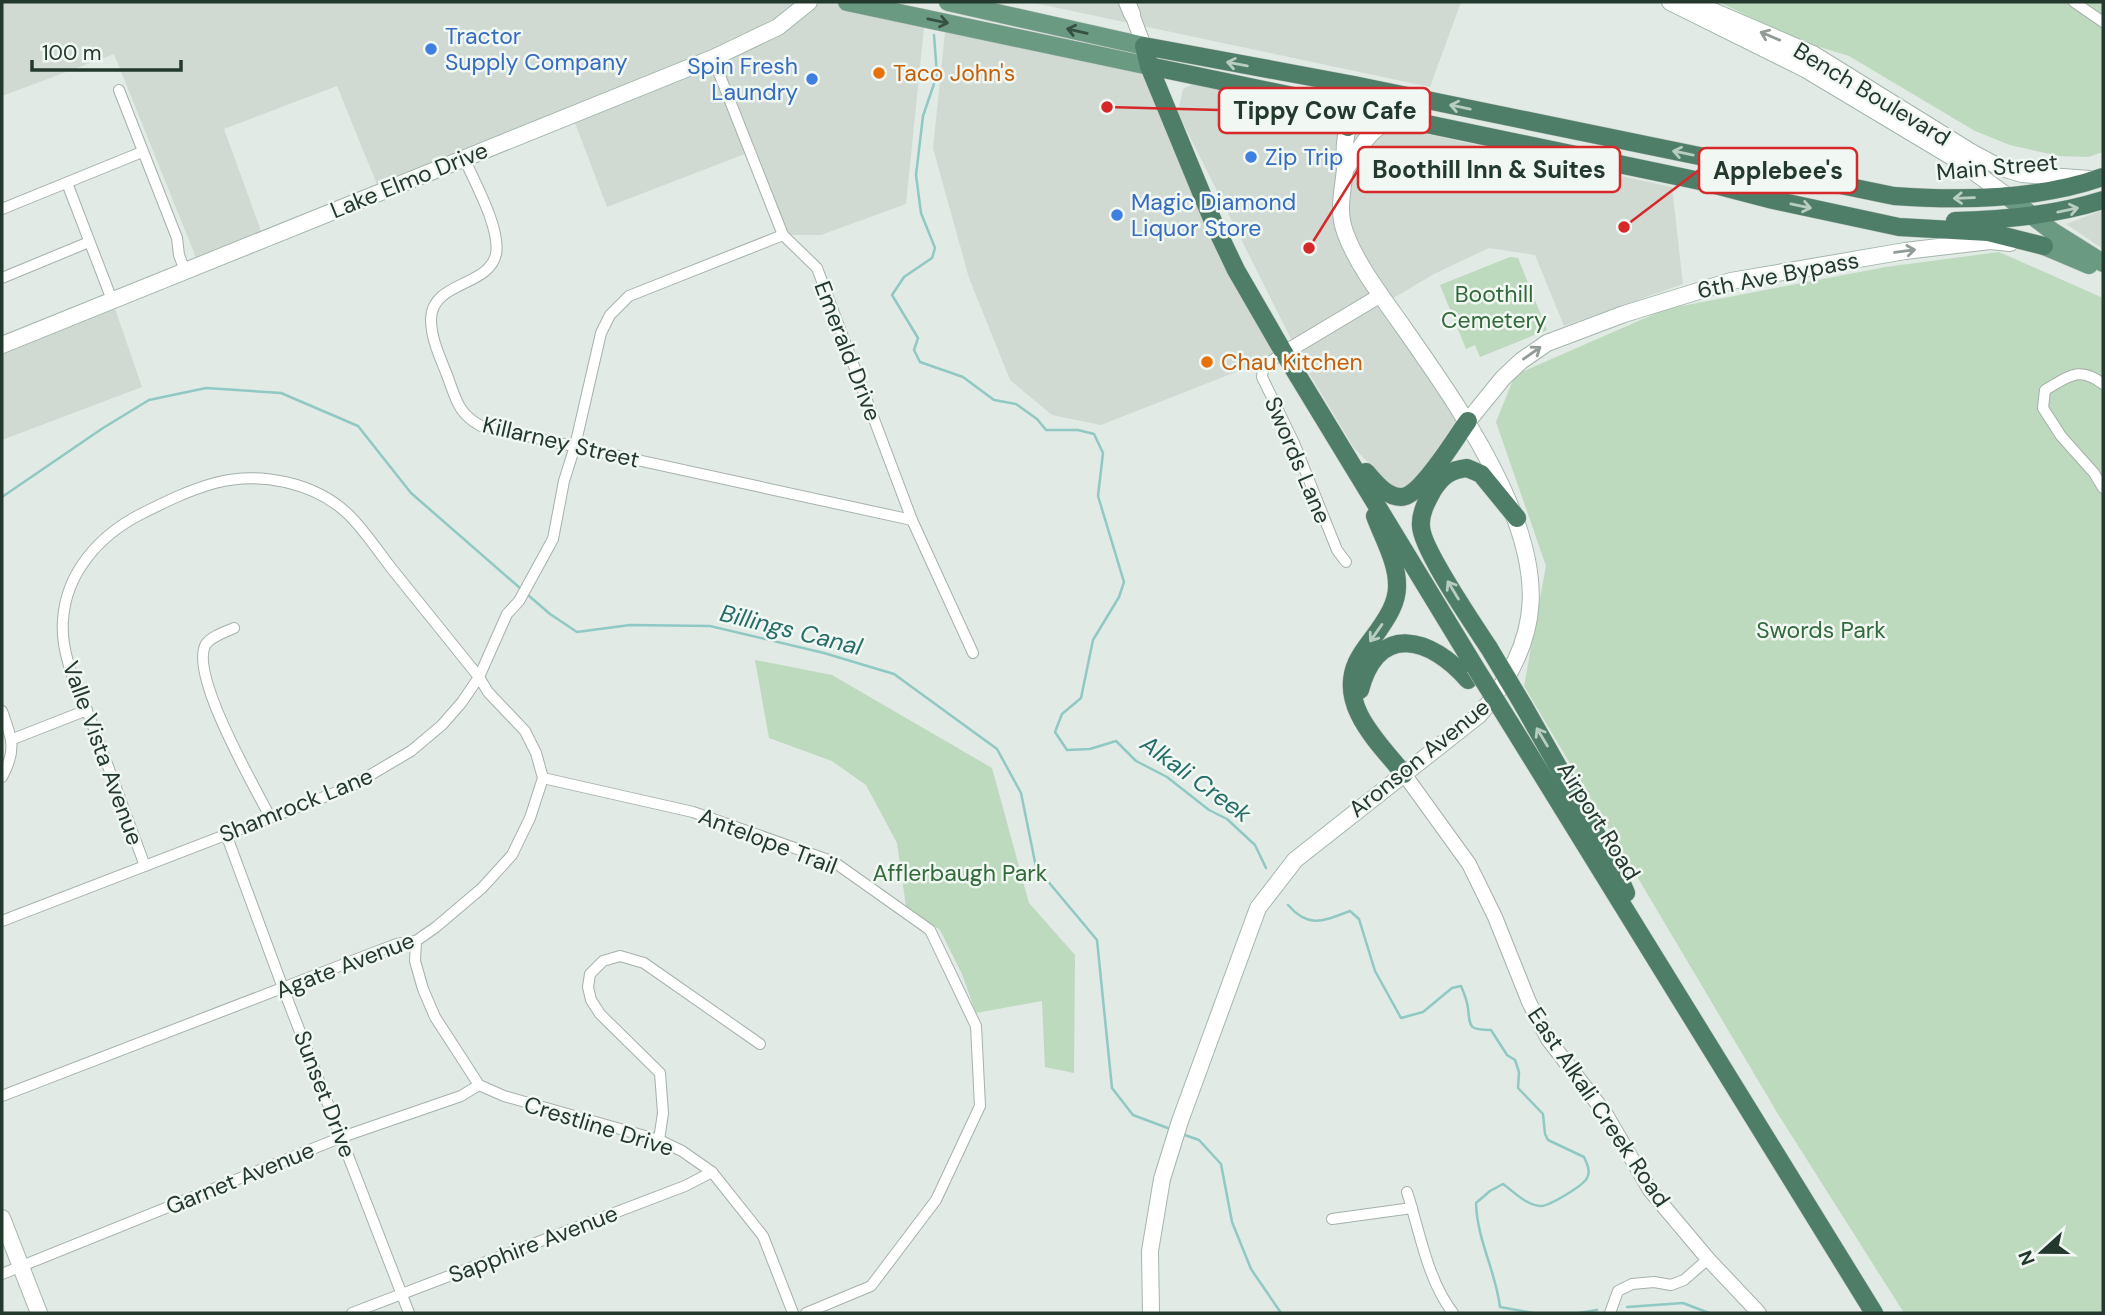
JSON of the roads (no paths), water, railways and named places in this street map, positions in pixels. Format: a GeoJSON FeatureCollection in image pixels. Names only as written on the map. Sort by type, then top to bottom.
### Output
{"type":"FeatureCollection","features":[{"type":"Feature","properties":{"kind":"highway"},"geometry":{"type":"LineString","coordinates":[[1144,46],[1149,66],[1700,181],[1899,227],[1988,232],[2044,246]]}},
{"type":"Feature","properties":{"kind":"highway","name":"Main Street"},"geometry":{"type":"LineString","coordinates":[[1144,46],[1354,85],[1894,196],[2007,196],[2045,191],[2100,178]]}},
{"type":"Feature","properties":{"kind":"highway","name":"Airport Road"},"geometry":{"type":"LineString","coordinates":[[1149,66],[1214,226],[1284,353],[1361,478],[1471,673],[1510,723],[1874,1313]]}},
{"type":"Feature","properties":{"kind":"highway"},"geometry":{"type":"LineString","coordinates":[[1261,90],[1295,110],[1339,121],[1348,127]]}},
{"type":"Feature","properties":{"kind":"highway"},"geometry":{"type":"LineString","coordinates":[[1874,221],[1900,218],[1928,221],[2032,216],[2071,210],[2103,200]]}},
{"type":"Feature","properties":{"kind":"highway"},"geometry":{"type":"LineString","coordinates":[[1340,444],[1379,486],[1390,494],[1401,497],[1416,491],[1468,421]]}},
{"type":"Feature","properties":{"kind":"highway"},"geometry":{"type":"LineString","coordinates":[[1517,518],[1481,474],[1467,468],[1447,473],[1433,491],[1423,512],[1420,527],[1431,554],[1523,705],[1615,867],[1651,950]]}},
{"type":"Feature","properties":{"kind":"highway"},"geometry":{"type":"LineString","coordinates":[[1361,478],[1392,561],[1397,589],[1393,606],[1357,662],[1352,678],[1352,697],[1362,718],[1404,774]]}},
{"type":"Feature","properties":{"kind":"highway"},"geometry":{"type":"LineString","coordinates":[[1362,718],[1360,691],[1365,674],[1377,656],[1392,647],[1413,643],[1439,652],[1471,673]]}},
{"type":"Feature","properties":{"kind":"main road","name":"Lake Elmo Drive"},"geometry":{"type":"LineString","coordinates":[[2,345],[713,58],[778,27],[809,2]]}},
{"type":"Feature","properties":{"kind":"main road"},"geometry":{"type":"LineString","coordinates":[[847,2],[1149,66]]}},
{"type":"Feature","properties":{"kind":"main road"},"geometry":{"type":"LineString","coordinates":[[948,2],[1144,46]]}},
{"type":"Feature","properties":{"kind":"main road","name":"Bench Boulevard"},"geometry":{"type":"LineString","coordinates":[[1670,2],[1805,69],[1982,176],[2007,196]]}},
{"type":"Feature","properties":{"kind":"main road","name":"Bench Boulevard"},"geometry":{"type":"LineString","coordinates":[[1692,2],[1813,54],[1970,152],[1999,167],[2022,174],[2100,178]]}},
{"type":"Feature","properties":{"kind":"main road","name":"Aronson Avenue"},"geometry":{"type":"LineString","coordinates":[[1151,1313],[1150,1251],[1160,1189],[1181,1121],[1258,908],[1284,872],[1310,847],[1479,715],[1497,695],[1521,648],[1531,607],[1529,560],[1517,518],[1468,421],[1381,295],[1345,233],[1340,205],[1354,85]]}},
{"type":"Feature","properties":{"kind":"main road","name":"Aronson Avenue"},"geometry":{"type":"LineString","coordinates":[[1346,168],[1374,128],[1399,118]]}},
{"type":"Feature","properties":{"kind":"main road"},"geometry":{"type":"LineString","coordinates":[[2007,196],[2103,263]]}},
{"type":"Feature","properties":{"kind":"main road","name":"6th Ave Bypass"},"geometry":{"type":"LineString","coordinates":[[1468,421],[1503,378],[1521,361],[1548,343],[1704,288],[1905,251],[1990,241],[2044,246]]}},
{"type":"Feature","properties":{"kind":"main road"},"geometry":{"type":"LineString","coordinates":[[2044,246],[2103,271]]}},
{"type":"Feature","properties":{"kind":"main road"},"geometry":{"type":"LineString","coordinates":[[1485,402],[1484,431],[1502,470],[1517,518]]}},
{"type":"Feature","properties":{"kind":"main road"},"geometry":{"type":"LineString","coordinates":[[2,1218],[39,1313]]}},
{"type":"Feature","properties":{"kind":"street"},"geometry":{"type":"LineString","coordinates":[[2074,2],[2103,22]]}},
{"type":"Feature","properties":{"kind":"street"},"geometry":{"type":"LineString","coordinates":[[1129,8],[1144,46]]}},
{"type":"Feature","properties":{"kind":"street","name":"Emerald Drive"},"geometry":{"type":"LineString","coordinates":[[713,58],[783,235],[817,268],[912,520],[973,653]]}},
{"type":"Feature","properties":{"kind":"street"},"geometry":{"type":"LineString","coordinates":[[119,90],[177,238],[185,271]]}},
{"type":"Feature","properties":{"kind":"street"},"geometry":{"type":"LineString","coordinates":[[2,209],[142,152]]}},
{"type":"Feature","properties":{"kind":"street","name":"Killarney Street"},"geometry":{"type":"LineString","coordinates":[[464,158],[490,221],[496,254],[490,266],[480,274],[451,288],[439,298],[431,316],[433,338],[458,405],[467,419],[481,426],[912,520]]}},
{"type":"Feature","properties":{"kind":"street"},"geometry":{"type":"LineString","coordinates":[[67,183],[112,300]]}},
{"type":"Feature","properties":{"kind":"street"},"geometry":{"type":"LineString","coordinates":[[575,446],[601,334],[610,314],[619,304],[629,296],[783,235]]}},
{"type":"Feature","properties":{"kind":"street"},"geometry":{"type":"LineString","coordinates":[[2,278],[89,242]]}},
{"type":"Feature","properties":{"kind":"street","name":"Swords Lane"},"geometry":{"type":"LineString","coordinates":[[1346,562],[1337,550],[1294,443],[1262,377],[1262,371],[1266,365],[1284,353],[1381,295]]}},
{"type":"Feature","properties":{"kind":"street"},"geometry":{"type":"LineString","coordinates":[[2103,384],[2091,374],[2072,374],[2045,390],[2043,408],[2061,436],[2094,473],[2103,488]]}},
{"type":"Feature","properties":{"kind":"street","name":"Shamrock Lane"},"geometry":{"type":"LineString","coordinates":[[2,921],[350,787],[411,751],[463,702],[479,677],[507,614],[519,601],[553,539],[564,481],[575,446]]}},
{"type":"Feature","properties":{"kind":"street","name":"Valle Vista Avenue"},"geometry":{"type":"LineString","coordinates":[[145,866],[70,668],[62,622],[66,598],[90,552],[129,520],[179,495],[218,482],[264,479],[311,490],[348,514],[479,677]]}},
{"type":"Feature","properties":{"kind":"street"},"geometry":{"type":"LineString","coordinates":[[234,628],[211,639],[205,646],[203,656],[209,691],[270,817]]}},
{"type":"Feature","properties":{"kind":"street"},"geometry":{"type":"LineString","coordinates":[[479,677],[488,692],[525,732],[536,753],[543,778]]}},
{"type":"Feature","properties":{"kind":"street"},"geometry":{"type":"LineString","coordinates":[[13,739],[87,710]]}},
{"type":"Feature","properties":{"kind":"street"},"geometry":{"type":"LineString","coordinates":[[2,711],[13,739],[8,764],[2,777]]}},
{"type":"Feature","properties":{"kind":"street","name":"East Alkali Creek Road"},"geometry":{"type":"LineString","coordinates":[[1404,774],[1469,864],[1548,1039],[1605,1113],[1650,1190],[1708,1259],[1759,1313]]}},
{"type":"Feature","properties":{"kind":"street","name":"Agate Avenue"},"geometry":{"type":"LineString","coordinates":[[2,1096],[387,947],[416,941],[482,888],[512,855],[530,818],[543,778]]}},
{"type":"Feature","properties":{"kind":"street","name":"Antelope Trail"},"geometry":{"type":"LineString","coordinates":[[543,778],[693,812],[834,862],[930,930],[976,1026],[980,1105],[936,1200],[871,1286],[806,1313]]}},
{"type":"Feature","properties":{"kind":"street","name":"Sunset Drive"},"geometry":{"type":"LineString","coordinates":[[226,834],[409,1313]]}},
{"type":"Feature","properties":{"kind":"street"},"geometry":{"type":"LineString","coordinates":[[416,941],[415,961],[435,1017],[479,1085]]}},
{"type":"Feature","properties":{"kind":"street"},"geometry":{"type":"LineString","coordinates":[[659,1140],[663,1113],[660,1073],[600,1014],[591,1000],[588,987],[590,974],[603,961],[620,956],[644,963],[760,1044]]}},
{"type":"Feature","properties":{"kind":"street","name":"Garnet Avenue"},"geometry":{"type":"LineString","coordinates":[[2,1274],[342,1137],[461,1096],[479,1085]]}},
{"type":"Feature","properties":{"kind":"street","name":"Crestline Drive"},"geometry":{"type":"LineString","coordinates":[[479,1085],[504,1097],[659,1140],[682,1151],[712,1172],[763,1236],[793,1313]]}},
{"type":"Feature","properties":{"kind":"street","name":"Sapphire Avenue"},"geometry":{"type":"LineString","coordinates":[[352,1313],[685,1186],[712,1172]]}},
{"type":"Feature","properties":{"kind":"street"},"geometry":{"type":"LineString","coordinates":[[1407,1192],[1435,1281],[1442,1299],[1453,1313]]}},
{"type":"Feature","properties":{"kind":"street"},"geometry":{"type":"LineString","coordinates":[[1332,1219],[1412,1208]]}},
{"type":"Feature","properties":{"kind":"street"},"geometry":{"type":"LineString","coordinates":[[1610,1313],[1618,1291],[1632,1284],[1654,1282],[1671,1285],[1684,1280],[1708,1259]]}},
{"type":"Feature","properties":{"kind":"waterway","name":"Alkali Creek"},"geometry":{"type":"LineString","coordinates":[[934,35],[937,75],[923,116],[916,175],[921,213],[935,248],[932,258],[904,277],[892,295],[918,338],[914,350],[920,362],[963,377],[994,400],[1016,404],[1037,419],[1046,430],[1078,430],[1094,434],[1103,453],[1098,496],[1124,582],[1119,597],[1093,640],[1081,698],[1062,714],[1055,732],[1067,750],[1090,749],[1116,741],[1136,761],[1167,777],[1209,810],[1227,819],[1255,845],[1266,868]]}},
{"type":"Feature","properties":{"kind":"waterway","name":"Billings Canal"},"geometry":{"type":"LineString","coordinates":[[2,497],[149,400],[206,388],[281,393],[358,426],[411,493],[520,588]]}},
{"type":"Feature","properties":{"kind":"waterway","name":"Billings Canal"},"geometry":{"type":"LineString","coordinates":[[528,595],[577,632],[630,625],[710,626],[824,653],[894,674],[997,749],[1021,793],[1036,867],[1097,940],[1112,1088],[1133,1115],[1173,1130]]}},
{"type":"Feature","properties":{"kind":"waterway","name":"Alkali Creek"},"geometry":{"type":"LineString","coordinates":[[1288,905],[1296,913],[1310,920],[1324,920],[1350,911],[1359,919],[1375,971],[1401,1018],[1423,1012],[1452,988],[1461,986],[1472,1026],[1491,1030],[1507,1055],[1515,1060],[1519,1072],[1518,1088],[1543,1114],[1548,1140],[1584,1157],[1589,1170],[1587,1178],[1551,1203],[1541,1206],[1531,1204],[1503,1184],[1476,1203],[1477,1217],[1500,1307],[1533,1313]]}},
{"type":"Feature","properties":{"kind":"waterway","name":"Billings Canal"},"geometry":{"type":"LineString","coordinates":[[1182,1134],[1199,1140],[1221,1164],[1232,1222],[1251,1269],[1281,1313]]}},
{"type":"Feature","properties":{"kind":"waterway","name":"Alkali Creek"},"geometry":{"type":"LineString","coordinates":[[1627,1307],[1683,1303],[1709,1313]]}},
{"type":"Feature","properties":{"kind":"waterway","name":"Alkali Creek"},"geometry":{"type":"LineString","coordinates":[[1579,1313],[1597,1310]]}},
{"type":"Feature","properties":{"kind":"place","name":"Tractor Supply Company"},"geometry":{"type":"Point","coordinates":[431,49]}},
{"type":"Feature","properties":{"kind":"place","name":"Taco John's"},"geometry":{"type":"Point","coordinates":[879,73]}},
{"type":"Feature","properties":{"kind":"place","name":"Spin Fresh Laundry"},"geometry":{"type":"Point","coordinates":[812,79]}},
{"type":"Feature","properties":{"kind":"place","name":"Tippy Cow Cafe"},"geometry":{"type":"Point","coordinates":[1107,107]}},
{"type":"Feature","properties":{"kind":"place","name":"Zip Trip"},"geometry":{"type":"Point","coordinates":[1251,157]}},
{"type":"Feature","properties":{"kind":"place","name":"Magic Diamond Liquor Store"},"geometry":{"type":"Point","coordinates":[1117,215]}},
{"type":"Feature","properties":{"kind":"place","name":"Applebee's"},"geometry":{"type":"Point","coordinates":[1624,227]}},
{"type":"Feature","properties":{"kind":"place","name":"Boothill Inn & Suites"},"geometry":{"type":"Point","coordinates":[1309,248]}},
{"type":"Feature","properties":{"kind":"place","name":"Chau Kitchen"},"geometry":{"type":"Point","coordinates":[1207,362]}},
{"type":"Feature","properties":{"kind":"park label","name":"Boothill Cemetery"},"geometry":{"type":"Point","coordinates":[1494,307]}},
{"type":"Feature","properties":{"kind":"park label","name":"Swords Park"},"geometry":{"type":"Point","coordinates":[1821,630]}},
{"type":"Feature","properties":{"kind":"park label","name":"Afflerbaugh Park"},"geometry":{"type":"Point","coordinates":[960,873]}}]}
